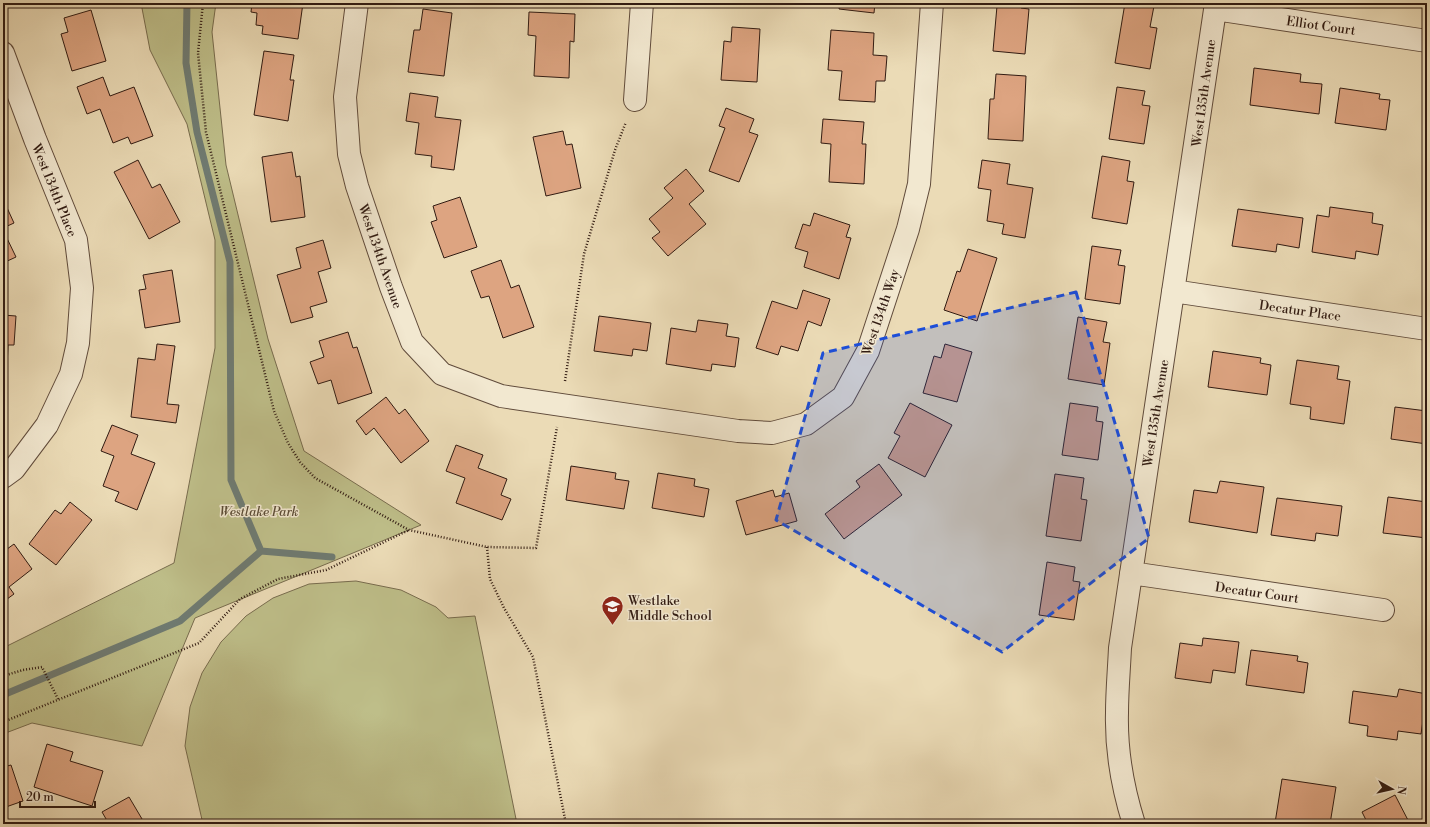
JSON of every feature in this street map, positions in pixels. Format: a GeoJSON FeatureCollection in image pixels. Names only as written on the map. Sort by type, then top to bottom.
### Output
{"type":"FeatureCollection","features":[{"type":"Feature","properties":{"kind":"street","name":"West 134th Avenue"},"geometry":{"type":"LineString","coordinates":[[357,3],[345,97],[349,154],[357,186],[391,287],[412,342],[442,374],[501,396],[561,405]]}},
{"type":"Feature","properties":{"kind":"street"},"geometry":{"type":"LineString","coordinates":[[635,100],[642,3]]}},
{"type":"Feature","properties":{"kind":"street","name":"West 134th Way"},"geometry":{"type":"LineString","coordinates":[[561,405],[738,431],[772,433],[806,424],[843,397],[868,351],[908,229],[918,184],[932,3]]}},
{"type":"Feature","properties":{"kind":"street","name":"Elliot Court"},"geometry":{"type":"LineString","coordinates":[[1216,6],[1427,41]]}},
{"type":"Feature","properties":{"kind":"street","name":"West 135th Avenue"},"geometry":{"type":"LineString","coordinates":[[1134,824],[1128,806],[1120,763],[1116,714],[1120,648],[1216,6]]}},
{"type":"Feature","properties":{"kind":"street","name":"West 134th Place"},"geometry":{"type":"LineString","coordinates":[[3,53],[35,139],[76,240],[82,288],[78,343],[71,374],[47,425],[14,469],[3,477]]}},
{"type":"Feature","properties":{"kind":"street","name":"Decatur Place"},"geometry":{"type":"LineString","coordinates":[[1173,291],[1427,329]]}},
{"type":"Feature","properties":{"kind":"street","name":"Decatur Court"},"geometry":{"type":"LineString","coordinates":[[1131,573],[1383,610]]}},
{"type":"Feature","properties":{"kind":"path"},"geometry":{"type":"LineString","coordinates":[[203,3],[198,53],[206,132],[274,411],[288,443],[300,462],[315,478],[409,530],[487,547],[536,548],[561,405],[584,254],[614,150],[635,100]]}},
{"type":"Feature","properties":{"kind":"path"},"geometry":{"type":"LineString","coordinates":[[3,722],[199,643],[240,599],[278,579],[326,570],[409,530]]}},
{"type":"Feature","properties":{"kind":"path"},"geometry":{"type":"LineString","coordinates":[[487,547],[490,579],[504,608],[533,657],[566,824]]}},
{"type":"Feature","properties":{"kind":"path"},"geometry":{"type":"LineString","coordinates":[[3,676],[23,670],[42,667],[58,699]]}},
{"type":"Feature","properties":{"kind":"highlighted area"},"geometry":{"type":"Polygon","coordinates":[[[1076,292],[1149,538],[1002,652],[776,520],[823,353],[1076,292]]]}},
{"type":"Feature","properties":{"kind":"green space","name":"Westlake Park"},"geometry":{"type":"Polygon","coordinates":[[[141,3],[216,3],[212,32],[226,165],[268,339],[304,451],[421,525],[195,618],[142,746],[32,723],[3,734],[3,648],[174,563],[215,348],[215,240],[187,124],[150,50],[141,3]]]}},
{"type":"Feature","properties":{"kind":"green space"},"geometry":{"type":"Polygon","coordinates":[[[356,581],[401,590],[436,607],[448,618],[475,616],[517,824],[203,824],[185,746],[190,707],[202,673],[221,642],[246,616],[273,598],[309,584],[356,581]]]}},
{"type":"Feature","properties":{"kind":"building"},"geometry":{"type":"Polygon","coordinates":[[[252,3],[303,3],[298,39],[262,34],[263,26],[256,25],[257,13],[251,12],[252,3]]]}},
{"type":"Feature","properties":{"kind":"building"},"geometry":{"type":"Polygon","coordinates":[[[840,3],[875,3],[874,13],[839,9],[840,3]]]}},
{"type":"Feature","properties":{"kind":"building"},"geometry":{"type":"Polygon","coordinates":[[[989,3],[1021,3],[1021,8],[1029,9],[1025,54],[993,51],[997,6],[989,5],[989,3]]]}},
{"type":"Feature","properties":{"kind":"building"},"geometry":{"type":"Polygon","coordinates":[[[1125,3],[1154,6],[1150,27],[1157,28],[1150,69],[1115,63],[1125,3]]]}},
{"type":"Feature","properties":{"kind":"building"},"geometry":{"type":"Polygon","coordinates":[[[423,9],[452,13],[444,76],[408,72],[414,30],[420,30],[423,9]]]}},
{"type":"Feature","properties":{"kind":"building"},"geometry":{"type":"Polygon","coordinates":[[[91,10],[106,61],[72,71],[61,34],[68,32],[64,18],[91,10]]]}},
{"type":"Feature","properties":{"kind":"building"},"geometry":{"type":"Polygon","coordinates":[[[529,12],[575,14],[574,42],[570,41],[569,78],[534,76],[536,36],[528,35],[529,12]]]}},
{"type":"Feature","properties":{"kind":"building"},"geometry":{"type":"Polygon","coordinates":[[[732,27],[760,29],[757,82],[721,80],[724,41],[731,42],[732,27]]]}},
{"type":"Feature","properties":{"kind":"building"},"geometry":{"type":"Polygon","coordinates":[[[831,30],[874,33],[873,55],[887,56],[885,81],[876,81],[875,102],[839,100],[842,71],[828,70],[831,30]]]}},
{"type":"Feature","properties":{"kind":"building"},"geometry":{"type":"Polygon","coordinates":[[[264,51],[294,55],[290,80],[294,80],[288,121],[254,115],[264,51]]]}},
{"type":"Feature","properties":{"kind":"building"},"geometry":{"type":"Polygon","coordinates":[[[1254,68],[1301,74],[1300,82],[1322,84],[1319,114],[1250,105],[1254,68]]]}},
{"type":"Feature","properties":{"kind":"building"},"geometry":{"type":"Polygon","coordinates":[[[996,74],[1026,76],[1023,141],[988,139],[990,99],[994,99],[996,74]]]}},
{"type":"Feature","properties":{"kind":"building"},"geometry":{"type":"Polygon","coordinates":[[[103,77],[110,96],[134,87],[153,136],[131,144],[128,137],[113,143],[100,109],[87,114],[77,87],[103,77]]]}},
{"type":"Feature","properties":{"kind":"building"},"geometry":{"type":"Polygon","coordinates":[[[1117,87],[1145,91],[1142,105],[1150,106],[1144,144],[1109,139],[1117,87]]]}},
{"type":"Feature","properties":{"kind":"building"},"geometry":{"type":"Polygon","coordinates":[[[1340,88],[1380,94],[1379,99],[1390,100],[1386,130],[1335,123],[1340,88]]]}},
{"type":"Feature","properties":{"kind":"building"},"geometry":{"type":"Polygon","coordinates":[[[410,93],[438,97],[435,117],[461,120],[454,170],[431,167],[432,156],[415,154],[419,123],[406,121],[410,93]]]}},
{"type":"Feature","properties":{"kind":"building"},"geometry":{"type":"Polygon","coordinates":[[[726,108],[754,119],[749,132],[758,135],[739,182],[709,171],[725,128],[719,126],[726,108]]]}},
{"type":"Feature","properties":{"kind":"building"},"geometry":{"type":"Polygon","coordinates":[[[823,119],[864,122],[862,144],[866,144],[864,184],[829,182],[831,144],[821,143],[823,119]]]}},
{"type":"Feature","properties":{"kind":"building"},"geometry":{"type":"Polygon","coordinates":[[[563,131],[566,145],[572,144],[581,188],[546,196],[533,137],[563,131]]]}},
{"type":"Feature","properties":{"kind":"building"},"geometry":{"type":"Polygon","coordinates":[[[292,152],[296,177],[300,176],[305,217],[271,222],[262,157],[292,152]]]}},
{"type":"Feature","properties":{"kind":"building"},"geometry":{"type":"Polygon","coordinates":[[[1102,156],[1130,161],[1127,181],[1134,182],[1127,224],[1092,218],[1102,156]]]}},
{"type":"Feature","properties":{"kind":"building"},"geometry":{"type":"Polygon","coordinates":[[[138,160],[152,188],[160,184],[180,222],[149,239],[114,172],[138,160]]]}},
{"type":"Feature","properties":{"kind":"building"},"geometry":{"type":"Polygon","coordinates":[[[982,160],[1010,164],[1007,184],[1033,188],[1025,238],[1002,234],[1004,224],[987,221],[991,190],[978,188],[982,160]]]}},
{"type":"Feature","properties":{"kind":"building"},"geometry":{"type":"Polygon","coordinates":[[[686,169],[704,191],[689,204],[706,224],[668,256],[652,238],[660,232],[649,219],[673,198],[664,188],[686,169]]]}},
{"type":"Feature","properties":{"kind":"building"},"geometry":{"type":"Polygon","coordinates":[[[460,197],[477,247],[444,258],[431,222],[437,220],[433,206],[460,197]]]}},
{"type":"Feature","properties":{"kind":"building"},"geometry":{"type":"Polygon","coordinates":[[[3,199],[14,223],[3,228],[3,199]]]}},
{"type":"Feature","properties":{"kind":"building"},"geometry":{"type":"Polygon","coordinates":[[[1330,207],[1373,213],[1372,223],[1383,225],[1378,255],[1356,251],[1355,259],[1312,252],[1317,215],[1329,217],[1330,207]]]}},
{"type":"Feature","properties":{"kind":"building"},"geometry":{"type":"Polygon","coordinates":[[[1238,209],[1303,218],[1299,248],[1277,244],[1276,252],[1232,246],[1238,209]]]}},
{"type":"Feature","properties":{"kind":"building"},"geometry":{"type":"Polygon","coordinates":[[[814,213],[850,225],[846,237],[851,238],[839,279],[804,267],[808,252],[795,248],[803,224],[810,226],[814,213]]]}},
{"type":"Feature","properties":{"kind":"building"},"geometry":{"type":"Polygon","coordinates":[[[3,230],[16,257],[3,263],[3,230]]]}},
{"type":"Feature","properties":{"kind":"building"},"geometry":{"type":"Polygon","coordinates":[[[323,240],[331,268],[318,272],[327,302],[310,307],[313,317],[291,323],[277,275],[301,268],[296,248],[323,240]]]}},
{"type":"Feature","properties":{"kind":"building"},"geometry":{"type":"Polygon","coordinates":[[[1092,246],[1121,250],[1118,265],[1125,266],[1120,304],[1085,299],[1092,246]]]}},
{"type":"Feature","properties":{"kind":"building"},"geometry":{"type":"Polygon","coordinates":[[[968,249],[997,258],[977,321],[944,310],[957,271],[960,272],[968,249]]]}},
{"type":"Feature","properties":{"kind":"building"},"geometry":{"type":"Polygon","coordinates":[[[501,260],[511,288],[519,285],[534,327],[503,338],[489,296],[481,298],[471,271],[501,260]]]}},
{"type":"Feature","properties":{"kind":"building"},"geometry":{"type":"Polygon","coordinates":[[[172,270],[180,322],[145,328],[139,290],[146,289],[143,275],[172,270]]]}},
{"type":"Feature","properties":{"kind":"building"},"geometry":{"type":"Polygon","coordinates":[[[803,290],[830,299],[821,326],[808,321],[798,351],[781,346],[778,355],[756,348],[772,301],[797,309],[803,290]]]}},
{"type":"Feature","properties":{"kind":"building"},"geometry":{"type":"Polygon","coordinates":[[[3,315],[16,316],[14,345],[8,345],[6,390],[3,390],[3,315]]]}},
{"type":"Feature","properties":{"kind":"building"},"geometry":{"type":"Polygon","coordinates":[[[599,316],[651,323],[647,351],[633,349],[632,356],[594,351],[599,316]]]}},
{"type":"Feature","properties":{"kind":"building"},"geometry":{"type":"Polygon","coordinates":[[[1078,317],[1107,322],[1103,342],[1110,343],[1104,385],[1068,379],[1078,317]]]}},
{"type":"Feature","properties":{"kind":"building"},"geometry":{"type":"Polygon","coordinates":[[[698,320],[728,324],[726,336],[739,338],[735,367],[712,364],[711,371],[666,364],[671,328],[696,332],[698,320]]]}},
{"type":"Feature","properties":{"kind":"building"},"geometry":{"type":"Polygon","coordinates":[[[348,332],[353,348],[357,347],[372,393],[338,404],[331,380],[318,384],[310,362],[324,357],[319,341],[348,332]]]}},
{"type":"Feature","properties":{"kind":"building"},"geometry":{"type":"Polygon","coordinates":[[[157,344],[175,346],[167,404],[179,405],[176,423],[131,417],[138,358],[155,360],[157,344]]]}},
{"type":"Feature","properties":{"kind":"building"},"geometry":{"type":"Polygon","coordinates":[[[945,344],[972,352],[957,402],[923,393],[934,356],[941,358],[945,344]]]}},
{"type":"Feature","properties":{"kind":"building"},"geometry":{"type":"Polygon","coordinates":[[[1213,351],[1261,358],[1260,363],[1271,365],[1267,395],[1208,387],[1213,351]]]}},
{"type":"Feature","properties":{"kind":"building"},"geometry":{"type":"Polygon","coordinates":[[[1297,360],[1339,366],[1337,379],[1350,381],[1344,424],[1310,419],[1311,407],[1290,404],[1297,360]]]}},
{"type":"Feature","properties":{"kind":"building"},"geometry":{"type":"Polygon","coordinates":[[[386,397],[399,414],[405,409],[429,441],[401,463],[374,428],[366,435],[356,421],[386,397]]]}},
{"type":"Feature","properties":{"kind":"building"},"geometry":{"type":"Polygon","coordinates":[[[910,403],[952,425],[925,477],[888,458],[900,436],[894,433],[910,403]]]}},
{"type":"Feature","properties":{"kind":"building"},"geometry":{"type":"Polygon","coordinates":[[[1070,403],[1098,407],[1096,421],[1103,422],[1098,460],[1062,455],[1070,403]]]}},
{"type":"Feature","properties":{"kind":"building"},"geometry":{"type":"Polygon","coordinates":[[[1395,407],[1427,411],[1427,444],[1391,439],[1395,407]]]}},
{"type":"Feature","properties":{"kind":"building"},"geometry":{"type":"Polygon","coordinates":[[[112,425],[138,435],[131,454],[155,463],[137,510],[115,501],[119,492],[103,486],[114,456],[101,451],[112,425]]]}},
{"type":"Feature","properties":{"kind":"building"},"geometry":{"type":"Polygon","coordinates":[[[456,445],[483,455],[478,468],[507,479],[501,495],[511,499],[502,520],[456,503],[465,478],[446,471],[456,445]]]}},
{"type":"Feature","properties":{"kind":"building"},"geometry":{"type":"Polygon","coordinates":[[[879,464],[902,495],[844,539],[825,514],[860,487],[856,481],[879,464]]]}},
{"type":"Feature","properties":{"kind":"building"},"geometry":{"type":"Polygon","coordinates":[[[571,466],[616,473],[615,479],[629,481],[624,509],[566,500],[571,466]]]}},
{"type":"Feature","properties":{"kind":"building"},"geometry":{"type":"Polygon","coordinates":[[[658,473],[695,479],[694,486],[709,489],[704,517],[652,508],[658,473]]]}},
{"type":"Feature","properties":{"kind":"building"},"geometry":{"type":"Polygon","coordinates":[[[1055,474],[1084,478],[1081,499],[1087,500],[1081,541],[1046,536],[1055,474]]]}},
{"type":"Feature","properties":{"kind":"building"},"geometry":{"type":"Polygon","coordinates":[[[1220,481],[1264,487],[1257,533],[1189,522],[1194,490],[1217,493],[1220,481]]]}},
{"type":"Feature","properties":{"kind":"building"},"geometry":{"type":"Polygon","coordinates":[[[773,490],[775,497],[789,493],[797,521],[746,535],[736,501],[773,490]]]}},
{"type":"Feature","properties":{"kind":"building"},"geometry":{"type":"Polygon","coordinates":[[[1388,497],[1427,502],[1427,538],[1383,533],[1388,497]]]}},
{"type":"Feature","properties":{"kind":"building"},"geometry":{"type":"Polygon","coordinates":[[[1277,498],[1342,506],[1338,536],[1316,533],[1315,541],[1271,535],[1277,498]]]}},
{"type":"Feature","properties":{"kind":"building"},"geometry":{"type":"Polygon","coordinates":[[[70,502],[92,520],[56,565],[29,544],[55,510],[61,514],[70,502]]]}},
{"type":"Feature","properties":{"kind":"building"},"geometry":{"type":"Polygon","coordinates":[[[14,544],[32,569],[9,587],[14,594],[3,602],[3,552],[14,544]]]}},
{"type":"Feature","properties":{"kind":"building"},"geometry":{"type":"Polygon","coordinates":[[[1047,562],[1075,567],[1073,581],[1080,582],[1074,620],[1039,615],[1047,562]]]}},
{"type":"Feature","properties":{"kind":"building"},"geometry":{"type":"Polygon","coordinates":[[[1203,638],[1239,642],[1235,673],[1213,670],[1211,683],[1175,678],[1180,643],[1202,646],[1203,638]]]}},
{"type":"Feature","properties":{"kind":"building"},"geometry":{"type":"Polygon","coordinates":[[[1251,650],[1298,656],[1297,661],[1308,663],[1304,693],[1246,685],[1251,650]]]}},
{"type":"Feature","properties":{"kind":"building"},"geometry":{"type":"Polygon","coordinates":[[[1399,689],[1427,694],[1421,734],[1398,731],[1397,740],[1367,736],[1368,726],[1349,723],[1353,691],[1397,697],[1399,689]]]}},
{"type":"Feature","properties":{"kind":"building"},"geometry":{"type":"Polygon","coordinates":[[[47,744],[73,752],[70,761],[103,771],[92,806],[34,787],[47,744]]]}},
{"type":"Feature","properties":{"kind":"building"},"geometry":{"type":"Polygon","coordinates":[[[11,765],[23,801],[3,808],[3,767],[11,765]]]}},
{"type":"Feature","properties":{"kind":"building"},"geometry":{"type":"Polygon","coordinates":[[[1282,779],[1336,787],[1330,824],[1275,823],[1282,779]]]}},
{"type":"Feature","properties":{"kind":"building"},"geometry":{"type":"Polygon","coordinates":[[[1395,795],[1410,824],[1368,824],[1362,812],[1395,795]]]}},
{"type":"Feature","properties":{"kind":"building"},"geometry":{"type":"Polygon","coordinates":[[[129,797],[145,824],[109,824],[102,812],[129,797]]]}},
{"type":"Feature","properties":{"kind":"waterway"},"geometry":{"type":"LineString","coordinates":[[3,695],[180,621],[261,551],[231,480],[230,262],[197,132],[186,63],[187,3]]}},
{"type":"Feature","properties":{"kind":"waterway"},"geometry":{"type":"LineString","coordinates":[[261,551],[332,557]]}},
{"type":"Feature","properties":{"kind":"place","name":"Westlake Middle School"},"geometry":{"type":"Point","coordinates":[613,626]}}]}
